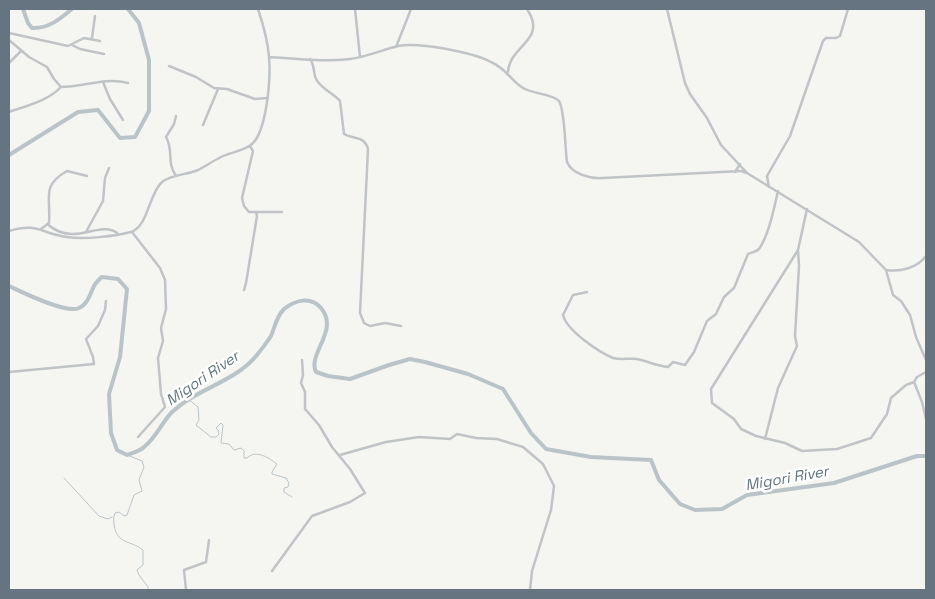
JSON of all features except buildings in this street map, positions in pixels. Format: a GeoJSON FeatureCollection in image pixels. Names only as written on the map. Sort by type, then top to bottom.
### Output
{"type":"FeatureCollection","features":[{"type":"Feature","properties":{"kind":"street"},"geometry":{"type":"LineString","coordinates":[[258,9],[270,57],[268,98],[266,111],[255,141],[242,200],[248,212],[282,212]]}},
{"type":"Feature","properties":{"kind":"street"},"geometry":{"type":"LineString","coordinates":[[355,9],[360,57]]}},
{"type":"Feature","properties":{"kind":"street"},"geometry":{"type":"LineString","coordinates":[[396,47],[411,9]]}},
{"type":"Feature","properties":{"kind":"street"},"geometry":{"type":"LineString","coordinates":[[508,72],[509,65],[517,50],[529,41],[532,35],[533,22],[527,9]]}},
{"type":"Feature","properties":{"kind":"street"},"geometry":{"type":"LineString","coordinates":[[667,9],[685,83],[690,94],[707,118],[718,140],[747,172],[859,242],[886,270],[893,295],[901,301],[910,315],[916,337],[926,360]]}},
{"type":"Feature","properties":{"kind":"street"},"geometry":{"type":"LineString","coordinates":[[759,181],[767,176],[789,140],[823,41],[827,37],[836,38],[840,36],[848,9]]}},
{"type":"Feature","properties":{"kind":"street"},"geometry":{"type":"LineString","coordinates":[[92,38],[95,16]]}},
{"type":"Feature","properties":{"kind":"street"},"geometry":{"type":"LineString","coordinates":[[9,33],[72,45],[80,49],[104,54]]}},
{"type":"Feature","properties":{"kind":"street"},"geometry":{"type":"LineString","coordinates":[[72,45],[81,39],[92,38],[100,41]]}},
{"type":"Feature","properties":{"kind":"street"},"geometry":{"type":"LineString","coordinates":[[9,40],[12,46],[47,66],[61,87]]}},
{"type":"Feature","properties":{"kind":"street"},"geometry":{"type":"LineString","coordinates":[[270,57],[337,60],[360,57],[396,47],[413,45],[439,48],[478,57],[508,72],[522,88],[552,97],[558,101],[562,113],[568,164],[572,169],[585,176],[603,178],[747,172]]}},
{"type":"Feature","properties":{"kind":"street"},"geometry":{"type":"LineString","coordinates":[[9,63],[21,51]]}},
{"type":"Feature","properties":{"kind":"street"},"geometry":{"type":"LineString","coordinates":[[310,59],[318,82],[340,101],[344,134],[360,138],[365,142],[368,149],[360,316],[364,323],[370,326],[385,323],[400,326]]}},
{"type":"Feature","properties":{"kind":"street"},"geometry":{"type":"LineString","coordinates":[[503,69],[509,65]]}},
{"type":"Feature","properties":{"kind":"street"},"geometry":{"type":"LineString","coordinates":[[170,66],[195,76],[218,89],[227,89],[255,99],[268,98]]}},
{"type":"Feature","properties":{"kind":"street"},"geometry":{"type":"LineString","coordinates":[[103,82],[110,99],[123,120]]}},
{"type":"Feature","properties":{"kind":"street"},"geometry":{"type":"LineString","coordinates":[[9,112],[36,102],[61,87],[103,82],[128,83]]}},
{"type":"Feature","properties":{"kind":"street"},"geometry":{"type":"LineString","coordinates":[[203,125],[218,89]]}},
{"type":"Feature","properties":{"kind":"street"},"geometry":{"type":"LineString","coordinates":[[176,116],[174,124],[166,137],[170,143],[170,166],[176,176]]}},
{"type":"Feature","properties":{"kind":"street"},"geometry":{"type":"LineString","coordinates":[[136,235],[159,186],[167,178],[194,172],[221,157],[250,146],[255,141]]}},
{"type":"Feature","properties":{"kind":"street"},"geometry":{"type":"LineString","coordinates":[[250,146],[253,150]]}},
{"type":"Feature","properties":{"kind":"street"},"geometry":{"type":"LineString","coordinates":[[735,172],[740,164]]}},
{"type":"Feature","properties":{"kind":"street"},"geometry":{"type":"LineString","coordinates":[[86,232],[102,203],[105,178],[109,168]]}},
{"type":"Feature","properties":{"kind":"street"},"geometry":{"type":"LineString","coordinates":[[41,229],[49,223],[48,191],[52,183],[67,171],[86,176]]}},
{"type":"Feature","properties":{"kind":"street"},"geometry":{"type":"LineString","coordinates":[[767,176],[769,187]]}},
{"type":"Feature","properties":{"kind":"street"},"geometry":{"type":"LineString","coordinates":[[587,292],[573,295],[563,313],[566,322],[582,338],[617,359],[637,359],[666,367],[669,367],[673,362],[684,366],[694,352],[707,321],[715,315],[723,298],[734,288],[748,254],[757,250],[761,244],[770,223],[778,191]]}},
{"type":"Feature","properties":{"kind":"street"},"geometry":{"type":"LineString","coordinates":[[765,438],[778,388],[797,345],[800,266],[798,250],[807,209]]}},
{"type":"Feature","properties":{"kind":"street"},"geometry":{"type":"LineString","coordinates":[[244,290],[252,253],[256,212]]}},
{"type":"Feature","properties":{"kind":"street"},"geometry":{"type":"LineString","coordinates":[[47,224],[66,234],[111,230],[118,234]]}},
{"type":"Feature","properties":{"kind":"street"},"geometry":{"type":"LineString","coordinates":[[9,231],[26,227],[75,238],[132,232],[138,229]]}},
{"type":"Feature","properties":{"kind":"street"},"geometry":{"type":"LineString","coordinates":[[132,232],[162,271],[165,282],[166,309],[161,328],[163,341],[158,358],[161,394],[165,407],[138,437]]}},
{"type":"Feature","properties":{"kind":"street"},"geometry":{"type":"LineString","coordinates":[[798,250],[711,388],[713,404],[734,419],[742,430],[785,443],[799,450],[841,448],[868,440],[887,414],[890,398],[926,372]]}},
{"type":"Feature","properties":{"kind":"street"},"geometry":{"type":"LineString","coordinates":[[886,270],[913,267],[918,265],[926,256]]}},
{"type":"Feature","properties":{"kind":"street"},"geometry":{"type":"LineString","coordinates":[[9,372],[94,364],[86,339],[98,326],[106,301]]}},
{"type":"Feature","properties":{"kind":"street"},"geometry":{"type":"LineString","coordinates":[[272,571],[312,516],[350,502],[365,494],[365,490],[332,447],[319,425],[304,409],[305,393],[301,383],[303,375],[302,360]]}},
{"type":"Feature","properties":{"kind":"street"},"geometry":{"type":"LineString","coordinates":[[914,382],[923,404],[926,419]]}},
{"type":"Feature","properties":{"kind":"street"},"geometry":{"type":"LineString","coordinates":[[340,455],[386,442],[419,437],[450,439],[457,434],[476,438],[497,439],[523,447],[543,464],[554,486],[551,510],[532,571],[530,590]]}},
{"type":"Feature","properties":{"kind":"street"},"geometry":{"type":"LineString","coordinates":[[186,590],[184,570],[206,562],[209,540]]}},
{"type":"Feature","properties":{"kind":"waterway","name":"Migori River"},"geometry":{"type":"LineString","coordinates":[[23,9],[32,28],[49,25],[72,9]]}},
{"type":"Feature","properties":{"kind":"waterway","name":"Migori River"},"geometry":{"type":"LineString","coordinates":[[9,155],[78,112],[98,110],[120,138],[135,137],[149,111],[149,60],[139,23],[128,9]]}},
{"type":"Feature","properties":{"kind":"waterway","name":"Migori River"},"geometry":{"type":"LineString","coordinates":[[9,286],[44,302],[73,309],[85,304],[94,286],[102,277],[118,279],[127,289],[120,357],[109,394],[111,433],[117,450],[127,455],[140,450],[148,443],[168,416],[182,404],[227,379],[248,364],[259,353],[271,336],[277,319],[284,309],[293,303],[308,301],[317,304],[326,316],[327,325],[314,365],[316,372],[350,379],[410,359],[468,374],[503,389],[531,433],[546,449],[591,457],[651,460],[659,480],[680,504],[695,510],[722,509],[747,495],[834,483],[917,456],[926,456]]}},
{"type":"Feature","properties":{"kind":"waterway"},"geometry":{"type":"LineString","coordinates":[[188,399],[198,407],[199,420],[196,425],[211,437],[216,437],[219,434],[216,428],[221,423],[223,425],[221,443],[229,444],[234,450],[241,448],[244,451],[244,458],[258,454],[277,464],[272,474],[286,478],[289,483],[288,487],[284,488],[284,492],[292,497]]}},
{"type":"Feature","properties":{"kind":"waterway"},"geometry":{"type":"LineString","coordinates":[[127,455],[142,461],[144,467],[139,480],[142,491],[134,495],[127,515],[124,516],[119,512],[115,513],[114,525],[121,539],[143,550],[143,565],[137,570],[148,590]]}},
{"type":"Feature","properties":{"kind":"waterway"},"geometry":{"type":"LineString","coordinates":[[64,478],[99,516],[108,519],[112,517]]}}]}
